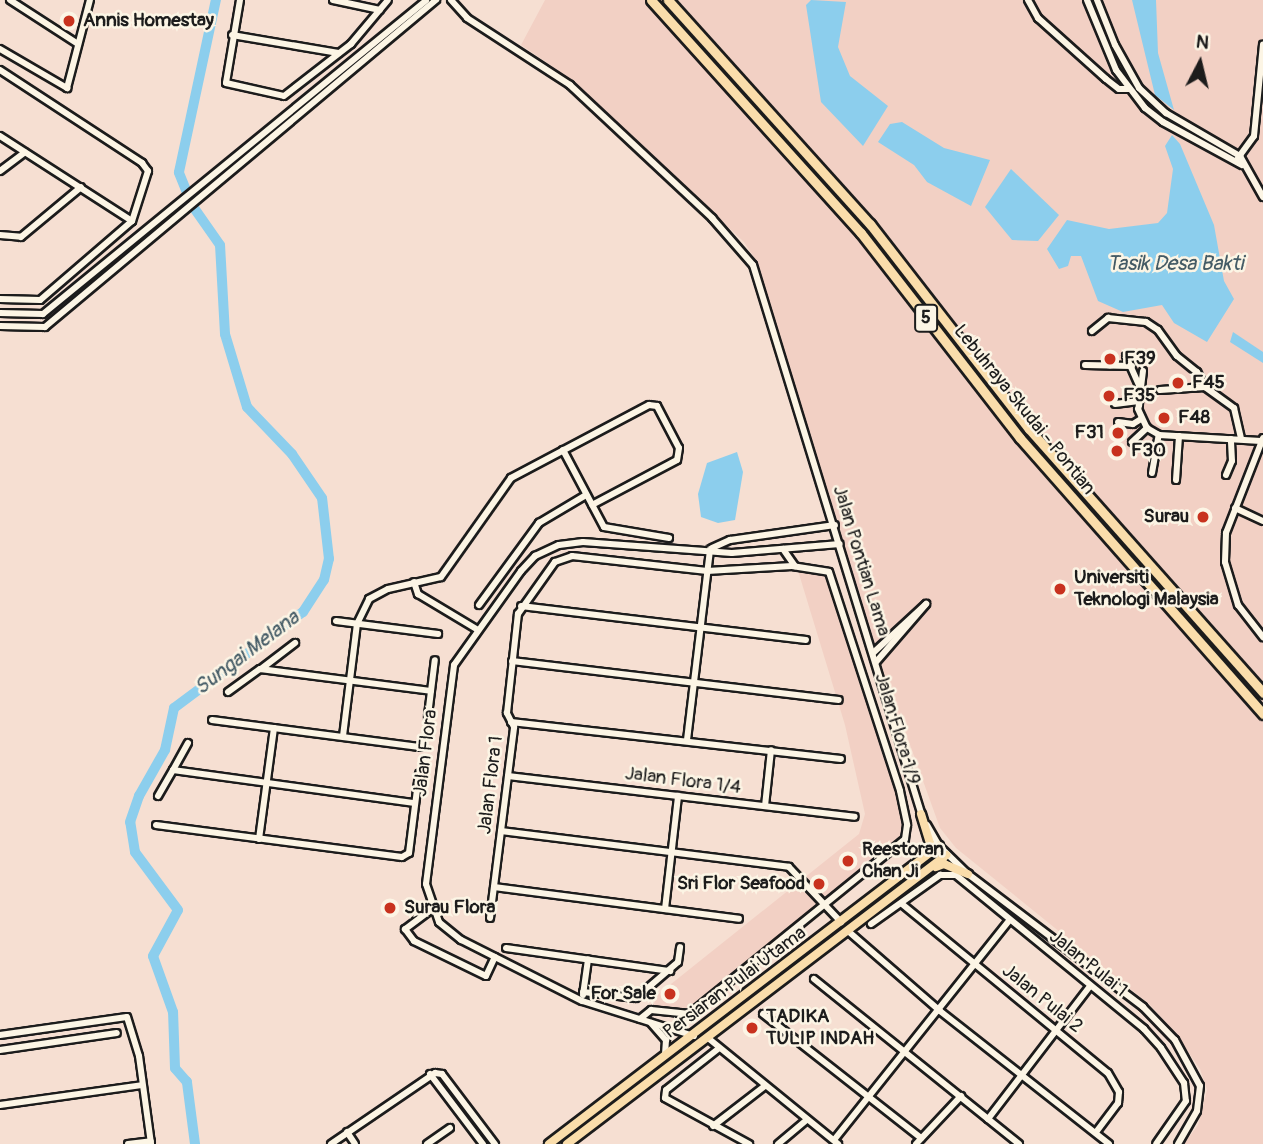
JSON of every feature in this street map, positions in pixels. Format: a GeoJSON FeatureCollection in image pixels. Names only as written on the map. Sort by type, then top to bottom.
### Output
{"type":"FeatureCollection","features":[{"type":"Feature","properties":{"kind":"highway","name":"Lebuhraya Skudai - Pontian"},"geometry":{"type":"LineString","coordinates":[[651,0],[860,233],[1020,438],[1263,713]]}},
{"type":"Feature","properties":{"kind":"highway","name":"Lebuhraya Skudai - Pontian"},"geometry":{"type":"LineString","coordinates":[[668,0],[870,224],[1029,429],[1263,693]]}},
{"type":"Feature","properties":{"kind":"main road"},"geometry":{"type":"LineString","coordinates":[[920,862],[930,844],[921,814]]}},
{"type":"Feature","properties":{"kind":"main road","name":"Persiaran Pulai Utama"},"geometry":{"type":"LineString","coordinates":[[550,1144],[695,1036],[939,846]]}},
{"type":"Feature","properties":{"kind":"main road","name":"Persiaran Pulai Utama"},"geometry":{"type":"LineString","coordinates":[[567,1144],[947,855]]}},
{"type":"Feature","properties":{"kind":"main road"},"geometry":{"type":"LineString","coordinates":[[923,873],[944,864],[968,874]]}},
{"type":"Feature","properties":{"kind":"main road"},"geometry":{"type":"LineString","coordinates":[[841,922],[848,930]]}},
{"type":"Feature","properties":{"kind":"street"},"geometry":{"type":"LineString","coordinates":[[10,0],[78,44]]}},
{"type":"Feature","properties":{"kind":"street"},"geometry":{"type":"LineString","coordinates":[[0,49],[67,88],[90,0]]}},
{"type":"Feature","properties":{"kind":"street"},"geometry":{"type":"LineString","coordinates":[[240,0],[226,83],[281,96],[290,92],[338,53],[388,0]]}},
{"type":"Feature","properties":{"kind":"street"},"geometry":{"type":"LineString","coordinates":[[333,0],[380,10]]}},
{"type":"Feature","properties":{"kind":"street"},"geometry":{"type":"LineString","coordinates":[[1028,0],[1038,18],[1106,79],[1119,89],[1129,89]]}},
{"type":"Feature","properties":{"kind":"street"},"geometry":{"type":"LineString","coordinates":[[1087,0],[1107,54],[1129,89],[1163,122],[1237,159]]}},
{"type":"Feature","properties":{"kind":"street"},"geometry":{"type":"LineString","coordinates":[[1097,0],[1115,46],[1139,88],[1166,113],[1237,159],[1263,197]]}},
{"type":"Feature","properties":{"kind":"street"},"geometry":{"type":"LineString","coordinates":[[0,313],[40,316],[200,184],[432,1],[453,3]]}},
{"type":"Feature","properties":{"kind":"street"},"geometry":{"type":"LineString","coordinates":[[0,326],[42,329],[432,1]]}},
{"type":"Feature","properties":{"kind":"street","name":"Jalan Pontian Lama"},"geometry":{"type":"LineString","coordinates":[[453,3],[570,85],[747,255],[835,525],[921,814],[939,846],[968,874],[1143,1007],[1175,1040],[1200,1086],[1197,1111],[1178,1144]]}},
{"type":"Feature","properties":{"kind":"street"},"geometry":{"type":"LineString","coordinates":[[232,35],[338,53]]}},
{"type":"Feature","properties":{"kind":"street"},"geometry":{"type":"LineString","coordinates":[[1237,159],[1254,136],[1263,44]]}},
{"type":"Feature","properties":{"kind":"street"},"geometry":{"type":"LineString","coordinates":[[0,71],[148,169],[132,220],[40,300],[0,299]]}},
{"type":"Feature","properties":{"kind":"street"},"geometry":{"type":"LineString","coordinates":[[0,136],[132,220]]}},
{"type":"Feature","properties":{"kind":"street"},"geometry":{"type":"LineString","coordinates":[[0,171],[24,152]]}},
{"type":"Feature","properties":{"kind":"street"},"geometry":{"type":"LineString","coordinates":[[0,235],[21,237],[81,187]]}},
{"type":"Feature","properties":{"kind":"street"},"geometry":{"type":"LineString","coordinates":[[1092,331],[1108,318],[1146,322],[1197,372],[1205,387],[1234,408],[1241,439]]}},
{"type":"Feature","properties":{"kind":"street"},"geometry":{"type":"LineString","coordinates":[[1126,356],[1139,387]]}},
{"type":"Feature","properties":{"kind":"street"},"geometry":{"type":"LineString","coordinates":[[1085,365],[1132,366]]}},
{"type":"Feature","properties":{"kind":"street"},"geometry":{"type":"LineString","coordinates":[[1143,371],[1139,387],[1141,419],[1147,428],[1159,435],[1262,439],[1226,533],[1227,579],[1238,605],[1263,637]]}},
{"type":"Feature","properties":{"kind":"street"},"geometry":{"type":"LineString","coordinates":[[1160,390],[1205,387]]}},
{"type":"Feature","properties":{"kind":"street"},"geometry":{"type":"LineString","coordinates":[[1115,404],[1139,401]]}},
{"type":"Feature","properties":{"kind":"street"},"geometry":{"type":"LineString","coordinates":[[343,736],[357,624],[369,598],[414,582],[441,577],[503,485],[563,450],[654,404],[679,448],[677,460],[592,505]]}},
{"type":"Feature","properties":{"kind":"street"},"geometry":{"type":"LineString","coordinates":[[1118,422],[1133,424],[1141,419]]}},
{"type":"Feature","properties":{"kind":"street"},"geometry":{"type":"LineString","coordinates":[[1132,442],[1147,428]]}},
{"type":"Feature","properties":{"kind":"street"},"geometry":{"type":"LineString","coordinates":[[1152,473],[1159,435]]}},
{"type":"Feature","properties":{"kind":"street"},"geometry":{"type":"LineString","coordinates":[[1175,480],[1179,436]]}},
{"type":"Feature","properties":{"kind":"street"},"geometry":{"type":"LineString","coordinates":[[1226,475],[1232,461],[1231,439]]}},
{"type":"Feature","properties":{"kind":"street"},"geometry":{"type":"LineString","coordinates":[[563,450],[586,495],[608,529],[669,538]]}},
{"type":"Feature","properties":{"kind":"street"},"geometry":{"type":"LineString","coordinates":[[479,605],[539,523],[586,495]]}},
{"type":"Feature","properties":{"kind":"street"},"geometry":{"type":"LineString","coordinates":[[1235,508],[1263,520]]}},
{"type":"Feature","properties":{"kind":"street","name":"Jalan Flora"},"geometry":{"type":"LineString","coordinates":[[710,549],[730,540],[835,525]]}},
{"type":"Feature","properties":{"kind":"street","name":"Jalan Flora"},"geometry":{"type":"LineString","coordinates":[[432,909],[426,884],[451,679],[478,630],[535,556],[559,545],[583,542],[674,552],[710,549],[732,553],[840,544]]}},
{"type":"Feature","properties":{"kind":"street"},"geometry":{"type":"LineString","coordinates":[[783,549],[793,563],[804,547]]}},
{"type":"Feature","properties":{"kind":"street"},"geometry":{"type":"LineString","coordinates":[[687,740],[710,549]]}},
{"type":"Feature","properties":{"kind":"street","name":"Jalan Flora 1/9"},"geometry":{"type":"LineString","coordinates":[[572,556],[708,571],[793,563],[816,567],[833,578],[907,825],[901,845],[690,1014],[651,1010],[640,1019]]}},
{"type":"Feature","properties":{"kind":"street","name":"Jalan Flora 1"},"geometry":{"type":"LineString","coordinates":[[490,918],[508,776],[511,722],[507,713],[521,606],[555,562],[572,556]]}},
{"type":"Feature","properties":{"kind":"street"},"geometry":{"type":"LineString","coordinates":[[414,582],[418,594],[478,630]]}},
{"type":"Feature","properties":{"kind":"street"},"geometry":{"type":"LineString","coordinates":[[873,653],[926,604],[876,662]]}},
{"type":"Feature","properties":{"kind":"street"},"geometry":{"type":"LineString","coordinates":[[521,606],[806,640]]}},
{"type":"Feature","properties":{"kind":"street"},"geometry":{"type":"LineString","coordinates":[[336,621],[438,634]]}},
{"type":"Feature","properties":{"kind":"street"},"geometry":{"type":"LineString","coordinates":[[228,692],[295,643]]}},
{"type":"Feature","properties":{"kind":"street"},"geometry":{"type":"LineString","coordinates":[[428,718],[435,660]]}},
{"type":"Feature","properties":{"kind":"street"},"geometry":{"type":"LineString","coordinates":[[512,661],[839,700]]}},
{"type":"Feature","properties":{"kind":"street"},"geometry":{"type":"LineString","coordinates":[[260,669],[431,691]]}},
{"type":"Feature","properties":{"kind":"street"},"geometry":{"type":"LineString","coordinates":[[212,720],[419,747]]}},
{"type":"Feature","properties":{"kind":"street"},"geometry":{"type":"LineString","coordinates":[[511,722],[841,759]]}},
{"type":"Feature","properties":{"kind":"street"},"geometry":{"type":"LineString","coordinates":[[259,839],[274,728]]}},
{"type":"Feature","properties":{"kind":"street"},"geometry":{"type":"LineString","coordinates":[[158,796],[188,743]]}},
{"type":"Feature","properties":{"kind":"street"},"geometry":{"type":"LineString","coordinates":[[765,807],[771,750]]}},
{"type":"Feature","properties":{"kind":"street"},"geometry":{"type":"LineString","coordinates":[[173,770],[415,803]]}},
{"type":"Feature","properties":{"kind":"street"},"geometry":{"type":"LineString","coordinates":[[156,825],[407,856],[419,774]]}},
{"type":"Feature","properties":{"kind":"street","name":"Jalan Flora 1/4"},"geometry":{"type":"LineString","coordinates":[[508,776],[855,817]]}},
{"type":"Feature","properties":{"kind":"street"},"geometry":{"type":"LineString","coordinates":[[665,909],[678,796]]}},
{"type":"Feature","properties":{"kind":"street"},"geometry":{"type":"LineString","coordinates":[[501,831],[789,867],[841,922]]}},
{"type":"Feature","properties":{"kind":"street","name":"Jalan Pulai 1"},"geometry":{"type":"LineString","coordinates":[[902,904],[940,875],[950,873],[1143,1029],[1184,1083],[1186,1101],[1156,1144]]}},
{"type":"Feature","properties":{"kind":"street"},"geometry":{"type":"LineString","coordinates":[[494,887],[739,919]]}},
{"type":"Feature","properties":{"kind":"street"},"geometry":{"type":"LineString","coordinates":[[872,925],[902,904]]}},
{"type":"Feature","properties":{"kind":"street","name":"Jalan Pulai 2"},"geometry":{"type":"LineString","coordinates":[[902,904],[1058,1031],[1116,1082],[1118,1103],[1096,1132]]}},
{"type":"Feature","properties":{"kind":"street"},"geometry":{"type":"LineString","coordinates":[[495,957],[486,976],[414,941],[405,929],[432,909],[446,930],[582,1001],[695,1036]]}},
{"type":"Feature","properties":{"kind":"street"},"geometry":{"type":"LineString","coordinates":[[708,1038],[718,1049],[836,1142],[1009,920]]}},
{"type":"Feature","properties":{"kind":"street"},"geometry":{"type":"LineString","coordinates":[[848,930],[940,1011],[1109,1144]]}},
{"type":"Feature","properties":{"kind":"street"},"geometry":{"type":"LineString","coordinates":[[583,992],[636,998],[678,962],[680,947]]}},
{"type":"Feature","properties":{"kind":"street"},"geometry":{"type":"LineString","coordinates":[[506,948],[670,971]]}},
{"type":"Feature","properties":{"kind":"street"},"geometry":{"type":"LineString","coordinates":[[582,1001],[588,960]]}},
{"type":"Feature","properties":{"kind":"street"},"geometry":{"type":"LineString","coordinates":[[814,979],[1019,1144]]}},
{"type":"Feature","properties":{"kind":"street"},"geometry":{"type":"LineString","coordinates":[[988,1119],[1090,986]]}},
{"type":"Feature","properties":{"kind":"street"},"geometry":{"type":"LineString","coordinates":[[763,1014],[869,1097],[919,1141],[961,1096]]}},
{"type":"Feature","properties":{"kind":"street"},"geometry":{"type":"LineString","coordinates":[[0,1035],[127,1017],[151,1142],[128,1144]]}},
{"type":"Feature","properties":{"kind":"street"},"geometry":{"type":"LineString","coordinates":[[650,1022],[666,1040],[664,1057]]}},
{"type":"Feature","properties":{"kind":"street"},"geometry":{"type":"LineString","coordinates":[[0,1050],[117,1034]]}},
{"type":"Feature","properties":{"kind":"street"},"geometry":{"type":"LineString","coordinates":[[718,1049],[665,1094],[666,1099],[749,1144]]}},
{"type":"Feature","properties":{"kind":"street"},"geometry":{"type":"LineString","coordinates":[[430,1074],[483,1144]]}},
{"type":"Feature","properties":{"kind":"street"},"geometry":{"type":"LineString","coordinates":[[331,1144],[430,1074],[442,1074],[495,1144]]}},
{"type":"Feature","properties":{"kind":"street"},"geometry":{"type":"LineString","coordinates":[[0,1105],[142,1085]]}},
{"type":"Feature","properties":{"kind":"street"},"geometry":{"type":"LineString","coordinates":[[713,1126],[765,1086]]}},
{"type":"Feature","properties":{"kind":"street"},"geometry":{"type":"LineString","coordinates":[[778,1144],[807,1120]]}},
{"type":"Feature","properties":{"kind":"street"},"geometry":{"type":"LineString","coordinates":[[427,1144],[450,1128]]}},
{"type":"Feature","properties":{"kind":"street"},"geometry":{"type":"LineString","coordinates":[[347,1132],[355,1144]]}},
{"type":"Feature","properties":{"kind":"shaded area","name":"Universiti Teknologi Malaysia"},"geometry":{"type":"Polygon","coordinates":[[[545,0],[1263,0],[1263,1144],[1184,1144],[1198,1125],[1207,1090],[1200,1069],[1172,1029],[1149,1004],[956,848],[940,828],[873,642],[757,262],[744,242],[571,79],[521,45],[545,0]]]}},
{"type":"Feature","properties":{"kind":"shaded area"},"geometry":{"type":"Polygon","coordinates":[[[796,564],[816,565],[835,577],[910,832],[902,847],[691,1015],[652,1013],[656,996],[859,834],[865,814],[845,725],[796,564]]]}},
{"type":"Feature","properties":{"kind":"water"},"geometry":{"type":"Polygon","coordinates":[[[811,0],[846,2],[838,47],[850,76],[888,106],[863,146],[821,102],[806,5],[811,0]]]}},
{"type":"Feature","properties":{"kind":"water"},"geometry":{"type":"Polygon","coordinates":[[[1132,0],[1156,0],[1158,53],[1174,110],[1155,95],[1132,0]]]}},
{"type":"Feature","properties":{"kind":"water"},"geometry":{"type":"Polygon","coordinates":[[[902,122],[944,148],[990,160],[971,206],[927,182],[914,165],[878,142],[890,124],[902,122]]]}},
{"type":"Feature","properties":{"kind":"water","name":"Tasik Desa Bakti"},"geometry":{"type":"Polygon","coordinates":[[[1172,135],[1180,144],[1214,225],[1224,281],[1234,299],[1207,342],[1174,323],[1162,305],[1123,312],[1098,301],[1081,256],[1071,256],[1068,266],[1059,269],[1047,249],[1067,220],[1109,229],[1158,223],[1167,213],[1173,169],[1165,146],[1172,135]]]}},
{"type":"Feature","properties":{"kind":"water"},"geometry":{"type":"Polygon","coordinates":[[[1011,169],[1059,215],[1038,241],[1012,240],[985,207],[1011,169]]]}},
{"type":"Feature","properties":{"kind":"water"},"geometry":{"type":"Polygon","coordinates":[[[1233,332],[1263,352],[1263,363],[1230,342],[1233,332]]]}},
{"type":"Feature","properties":{"kind":"water"},"geometry":{"type":"Polygon","coordinates":[[[737,452],[743,472],[735,520],[718,523],[701,517],[698,494],[707,463],[737,452]]]}},
{"type":"Feature","properties":{"kind":"waterway","name":"Sungai Melana"},"geometry":{"type":"LineString","coordinates":[[195,1144],[187,1082],[175,1068],[173,1012],[153,956],[178,910],[135,852],[130,822],[139,796],[165,750],[174,708],[303,612],[324,580],[329,559],[322,498],[292,454],[247,407],[225,334],[220,245],[192,205],[179,172],[216,0]]}},
{"type":"Feature","properties":{"kind":"place","name":"Annis Homestay"},"geometry":{"type":"Point","coordinates":[69,21]}},
{"type":"Feature","properties":{"kind":"place","name":"F39"},"geometry":{"type":"Point","coordinates":[1110,359]}},
{"type":"Feature","properties":{"kind":"place","name":"F45"},"geometry":{"type":"Point","coordinates":[1178,383]}},
{"type":"Feature","properties":{"kind":"place","name":"F35"},"geometry":{"type":"Point","coordinates":[1109,396]}},
{"type":"Feature","properties":{"kind":"place","name":"F48"},"geometry":{"type":"Point","coordinates":[1164,418]}},
{"type":"Feature","properties":{"kind":"place","name":"F31"},"geometry":{"type":"Point","coordinates":[1118,433]}},
{"type":"Feature","properties":{"kind":"place","name":"F30"},"geometry":{"type":"Point","coordinates":[1117,451]}},
{"type":"Feature","properties":{"kind":"place","name":"Surau"},"geometry":{"type":"Point","coordinates":[1203,517]}},
{"type":"Feature","properties":{"kind":"place","name":"Universiti Teknologi Malaysia"},"geometry":{"type":"Point","coordinates":[1060,589]}},
{"type":"Feature","properties":{"kind":"place","name":"Reestoran Chan Ji"},"geometry":{"type":"Point","coordinates":[848,861]}},
{"type":"Feature","properties":{"kind":"place","name":"Sri Flor Seafood"},"geometry":{"type":"Point","coordinates":[819,884]}},
{"type":"Feature","properties":{"kind":"place","name":"Surau Flora"},"geometry":{"type":"Point","coordinates":[390,908]}},
{"type":"Feature","properties":{"kind":"place","name":"For Sale"},"geometry":{"type":"Point","coordinates":[670,994]}},
{"type":"Feature","properties":{"kind":"place","name":"TADIKA TULIP INDAH"},"geometry":{"type":"Point","coordinates":[752,1028]}}]}
